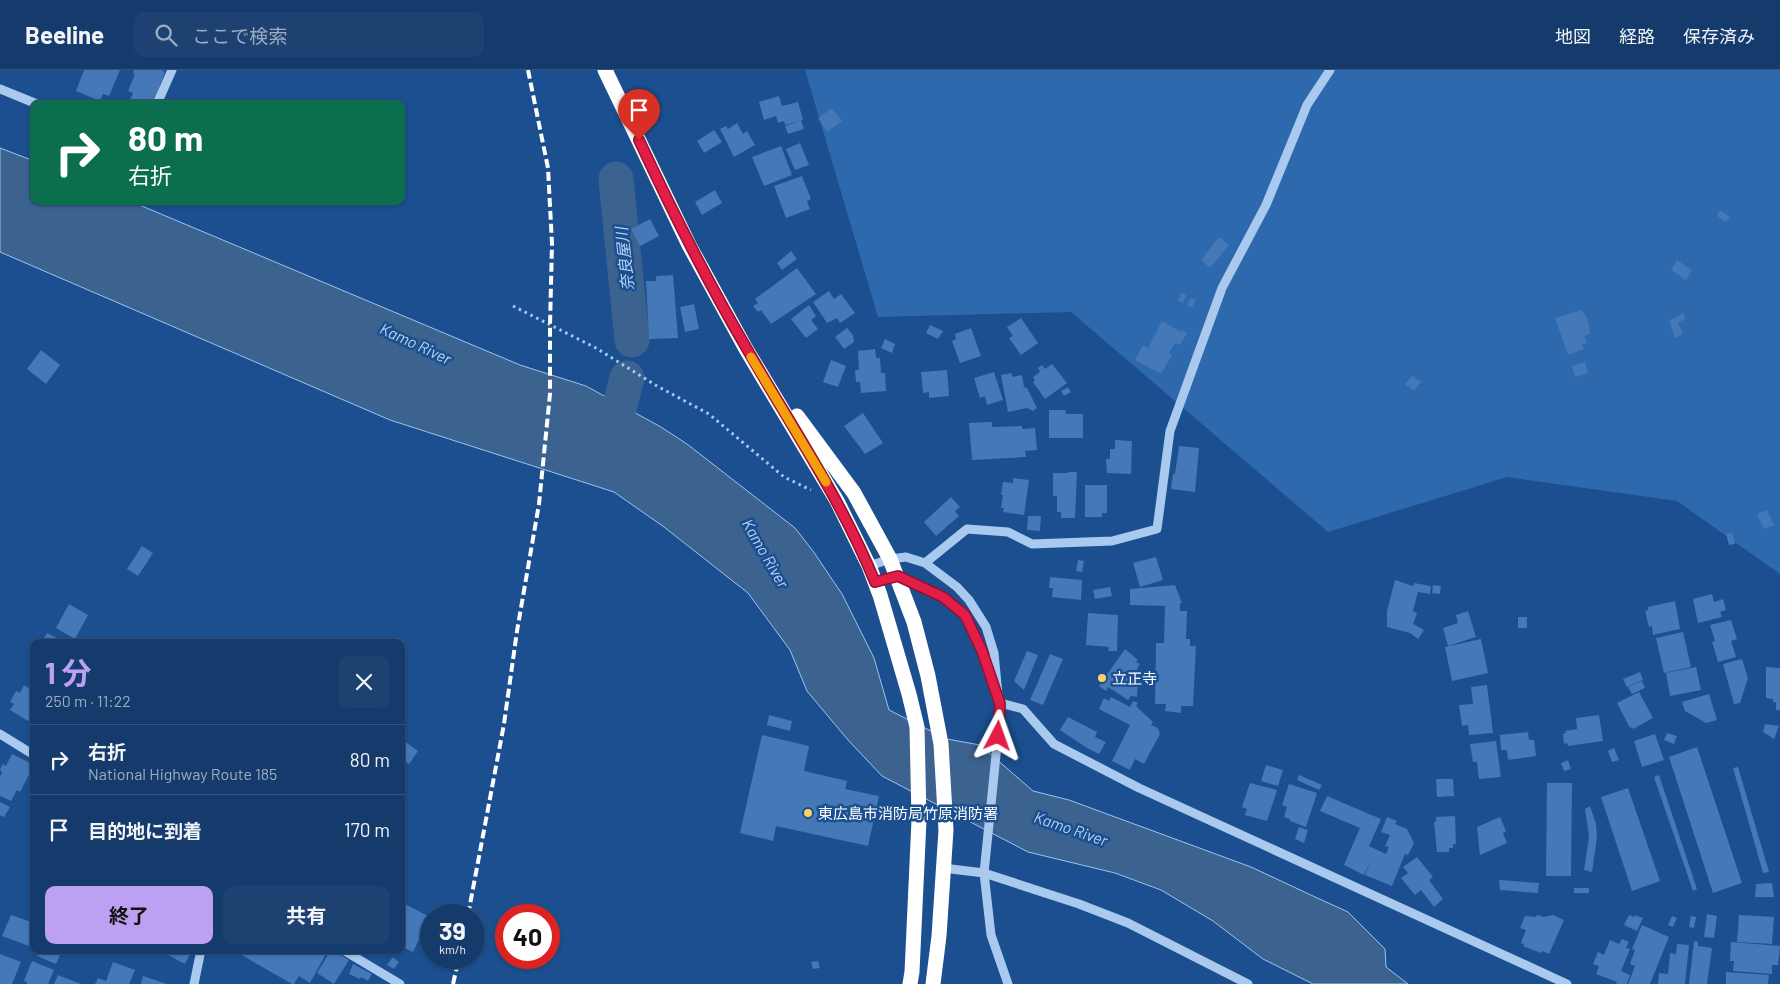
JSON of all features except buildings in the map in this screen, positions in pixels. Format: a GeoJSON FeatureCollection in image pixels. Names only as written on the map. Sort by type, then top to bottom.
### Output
{"type":"FeatureCollection","features":[{"type":"Feature","properties":{"kind":"highway"},"geometry":{"type":"LineString","coordinates":[[605,70],[689,245],[746,349],[837,501],[878,588],[910,694],[917,727],[919,820],[916,916],[910,984]]}},
{"type":"Feature","properties":{"kind":"highway"},"geometry":{"type":"LineString","coordinates":[[746,349],[854,493],[898,576],[914,622],[928,676],[941,744],[946,830],[939,936],[932,984]]}},
{"type":"Feature","properties":{"kind":"street"},"geometry":{"type":"LineString","coordinates":[[159,100],[172,70]]}},
{"type":"Feature","properties":{"kind":"street"},"geometry":{"type":"LineString","coordinates":[[925,563],[967,529],[1008,532],[1032,544],[1112,541],[1157,529],[1170,431],[1222,288],[1266,205],[1307,105],[1330,70]]}},
{"type":"Feature","properties":{"kind":"street"},"geometry":{"type":"LineString","coordinates":[[0,89],[30,101]]}},
{"type":"Feature","properties":{"kind":"street"},"geometry":{"type":"LineString","coordinates":[[869,566],[890,559],[906,557],[925,563],[956,587],[969,600],[986,627],[994,653],[1000,716],[984,873],[991,934],[1008,984]]}},
{"type":"Feature","properties":{"kind":"street"},"geometry":{"type":"LineString","coordinates":[[878,588],[898,576],[943,597],[965,615],[982,651],[1000,704]]}},
{"type":"Feature","properties":{"kind":"street"},"geometry":{"type":"LineString","coordinates":[[1000,704],[1024,709],[1054,744],[1139,788],[1567,984]]}},
{"type":"Feature","properties":{"kind":"street"},"geometry":{"type":"LineString","coordinates":[[0,734],[30,753]]}},
{"type":"Feature","properties":{"kind":"street"},"geometry":{"type":"LineString","coordinates":[[943,868],[984,873],[1080,904],[1128,923],[1248,984]]}},
{"type":"Feature","properties":{"kind":"street"},"geometry":{"type":"LineString","coordinates":[[194,984],[200,954]]}},
{"type":"Feature","properties":{"kind":"street"},"geometry":{"type":"LineString","coordinates":[[351,954],[400,984]]}},
{"type":"Feature","properties":{"kind":"path"},"geometry":{"type":"LineString","coordinates":[[514,306],[596,348],[657,386],[709,414],[784,477],[812,491]]}},
{"type":"Feature","properties":{"kind":"shaded area"},"geometry":{"type":"Polygon","coordinates":[[[805,70],[1780,70],[1780,574],[1677,501],[1507,477],[1328,532],[1071,312],[878,317],[805,70]]]}},
{"type":"Feature","properties":{"kind":"water","name":"Kamo River"},"geometry":{"type":"Polygon","coordinates":[[[0,148],[30,159],[30,205],[140,205],[520,365],[586,386],[661,427],[687,444],[795,528],[842,594],[874,658],[889,710],[947,739],[980,745],[1033,791],[1069,800],[1251,867],[1348,912],[1385,949],[1386,967],[1408,984],[1313,984],[1263,959],[1213,921],[1161,890],[1115,873],[1028,852],[882,776],[848,740],[807,691],[790,650],[748,593],[664,527],[614,492],[390,420],[0,252],[0,148]]]}},
{"type":"Feature","properties":{"kind":"waterway","name":"奈良屋川"},"geometry":{"type":"LineString","coordinates":[[616,179],[632,340]]}},
{"type":"Feature","properties":{"kind":"waterway","name":"奈良屋川"},"geometry":{"type":"LineString","coordinates":[[613,433],[627,378]]}},
{"type":"Feature","properties":{"kind":"railway"},"geometry":{"type":"LineString","coordinates":[[470,904],[504,724],[517,631],[539,504],[550,394],[552,244],[548,168],[528,70]]}},
{"type":"Feature","properties":{"kind":"railway"},"geometry":{"type":"LineString","coordinates":[[453,984],[456,969]]}},
{"type":"Feature","properties":{"kind":"slow traffic"},"geometry":{"type":"LineString","coordinates":[[751,357],[826,482]]}},
{"type":"Feature","properties":{"kind":"place","name":"立正寺"},"geometry":{"type":"Point","coordinates":[1102,678]}},
{"type":"Feature","properties":{"kind":"place","name":"東広島市消防局竹原消防署"},"geometry":{"type":"Point","coordinates":[808,813]}},
{"type":"Feature","properties":{"kind":"route"},"geometry":{"type":"LineString","coordinates":[[639,140],[689,245],[746,349],[837,501],[875,582],[898,576],[943,597],[965,615],[982,651],[1000,704],[998,736]]}}]}
